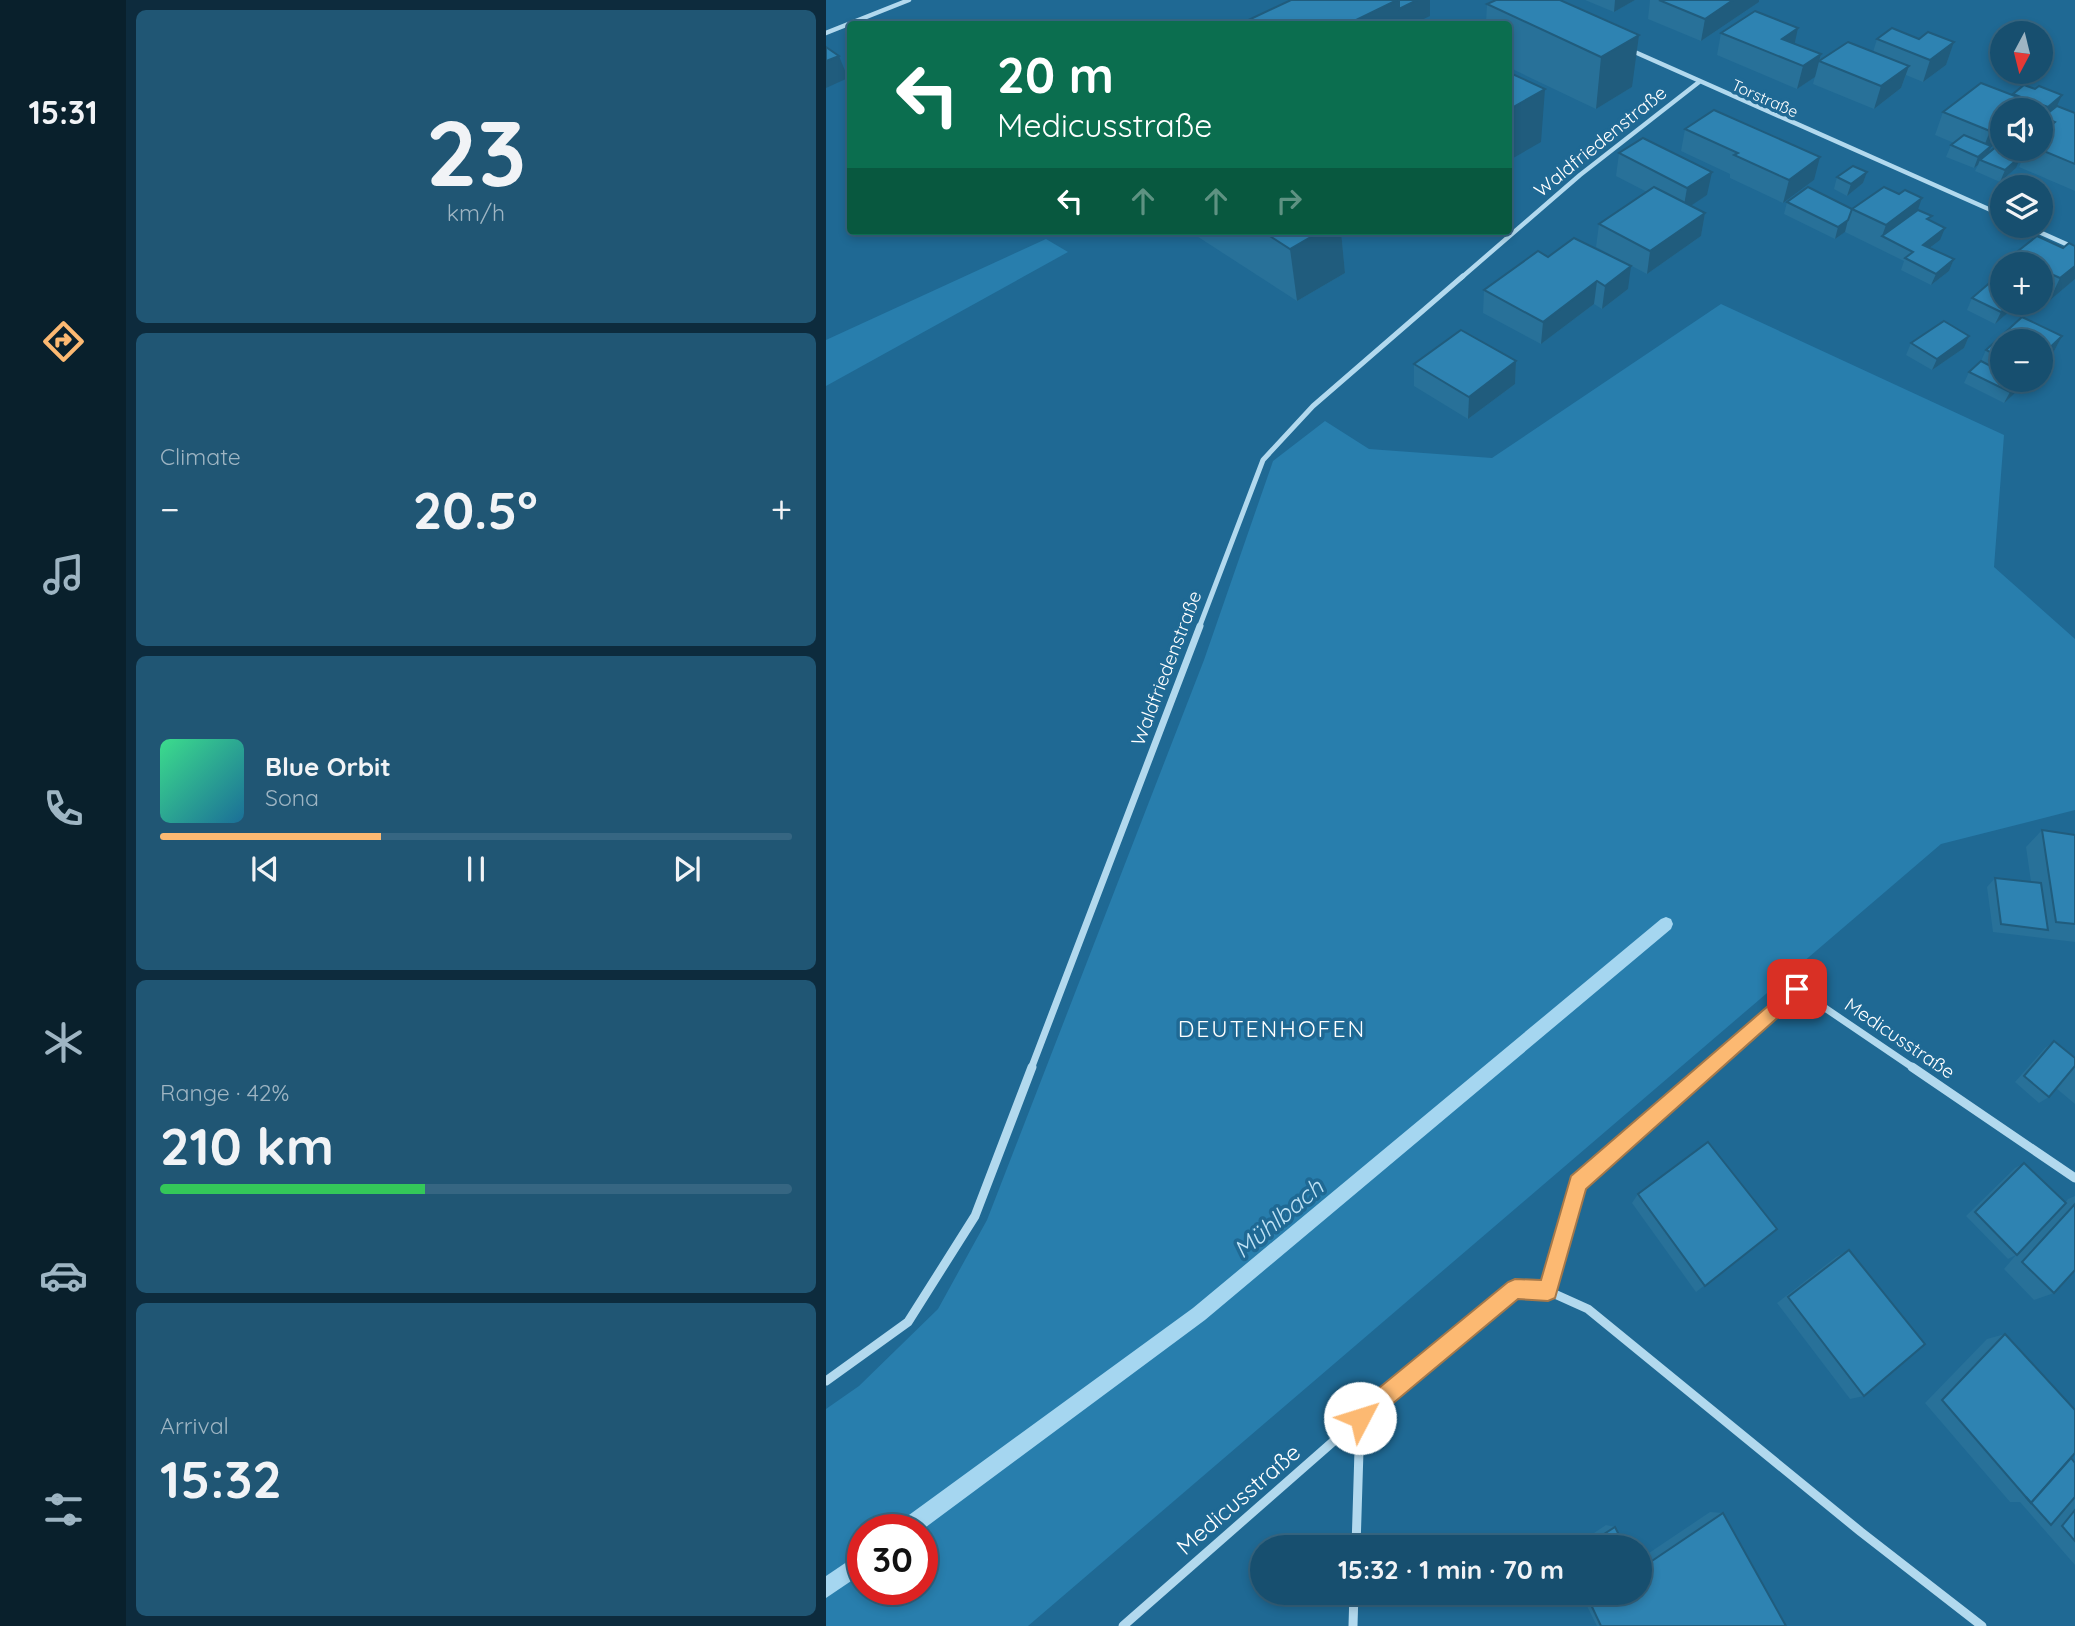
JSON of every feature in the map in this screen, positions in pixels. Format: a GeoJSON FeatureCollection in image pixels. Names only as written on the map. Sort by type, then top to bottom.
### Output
{"type":"FeatureCollection","features":[{"type":"Feature","properties":{"kind":"street"},"geometry":{"type":"LineString","coordinates":[[856,21],[909,0]]}},
{"type":"Feature","properties":{"kind":"street"},"geometry":{"type":"LineString","coordinates":[[826,33],[847,25]]}},
{"type":"Feature","properties":{"kind":"street","name":"Torstraße"},"geometry":{"type":"LineString","coordinates":[[1615,44],[1990,210]]}},
{"type":"Feature","properties":{"kind":"street","name":"Waldfriedenstraße"},"geometry":{"type":"LineString","coordinates":[[1512,234],[1580,175],[1699,82]]}},
{"type":"Feature","properties":{"kind":"street","name":"Waldfriedenstraße"},"geometry":{"type":"LineString","coordinates":[[826,1381],[908,1322],[975,1216],[1263,460],[1313,406],[1510,235]]}},
{"type":"Feature","properties":{"kind":"street"},"geometry":{"type":"LineString","coordinates":[[2053,238],[2075,248]]}},
{"type":"Feature","properties":{"kind":"street","name":"Medicusstraße"},"geometry":{"type":"LineString","coordinates":[[1548,1291],[1578,1183],[1797,989],[2075,1178]]}},
{"type":"Feature","properties":{"kind":"street","name":"Medicusstraße"},"geometry":{"type":"LineString","coordinates":[[1123,1626],[1360,1418],[1515,1289],[1548,1291],[1588,1310],[1860,1532],[1982,1626]]}},
{"type":"Feature","properties":{"kind":"street"},"geometry":{"type":"LineString","coordinates":[[1356,1535],[1360,1418]]}},
{"type":"Feature","properties":{"kind":"street"},"geometry":{"type":"LineString","coordinates":[[1353,1626],[1354,1605]]}},
{"type":"Feature","properties":{"kind":"shaded area"},"geometry":{"type":"Polygon","coordinates":[[[1046,239],[1068,252],[826,386],[826,340],[1046,239]]]}},
{"type":"Feature","properties":{"kind":"shaded area"},"geometry":{"type":"Polygon","coordinates":[[[1721,304],[2004,435],[1994,567],[2075,639],[2075,810],[1941,844],[1028,1626],[826,1626],[826,1409],[859,1386],[938,1309],[987,1220],[1204,660],[1273,461],[1325,421],[1369,449],[1492,458],[1721,304]]]}},
{"type":"Feature","properties":{"kind":"building"},"geometry":{"type":"Polygon","coordinates":[[[1291,0],[1397,0],[1354,21],[1246,21],[1291,0]]]}},
{"type":"Feature","properties":{"kind":"building"},"geometry":{"type":"Polygon","coordinates":[[[1399,0],[1417,0],[1399,9],[1399,0]]]}},
{"type":"Feature","properties":{"kind":"building"},"geometry":{"type":"Polygon","coordinates":[[[1496,0],[1560,0],[1639,35],[1601,57],[1487,4],[1496,0]]]}},
{"type":"Feature","properties":{"kind":"building"},"geometry":{"type":"Polygon","coordinates":[[[1659,0],[1733,0],[1705,19],[1659,0]]]}},
{"type":"Feature","properties":{"kind":"building"},"geometry":{"type":"Polygon","coordinates":[[[1755,11],[1798,28],[1782,39],[1821,54],[1803,66],[1721,33],[1755,11]]]}},
{"type":"Feature","properties":{"kind":"building"},"geometry":{"type":"Polygon","coordinates":[[[1892,28],[1919,39],[1928,32],[1954,42],[1930,60],[1877,39],[1892,28]]]}},
{"type":"Feature","properties":{"kind":"building"},"geometry":{"type":"Polygon","coordinates":[[[1848,42],[1909,66],[1881,86],[1819,61],[1848,42]]]}},
{"type":"Feature","properties":{"kind":"building"},"geometry":{"type":"Polygon","coordinates":[[[826,47],[839,56],[826,61],[826,47]]]}},
{"type":"Feature","properties":{"kind":"building"},"geometry":{"type":"Polygon","coordinates":[[[1512,74],[1545,89],[1512,108],[1512,74]]]}},
{"type":"Feature","properties":{"kind":"building"},"geometry":{"type":"Polygon","coordinates":[[[1981,83],[2020,98],[1990,98],[1990,131],[1943,112],[1981,83]]]}},
{"type":"Feature","properties":{"kind":"building"},"geometry":{"type":"Polygon","coordinates":[[[2024,85],[2035,89],[2039,86],[2062,95],[2053,103],[2053,98],[2024,98],[2013,94],[2024,85]]]}},
{"type":"Feature","properties":{"kind":"building"},"geometry":{"type":"Polygon","coordinates":[[[2057,106],[2075,113],[2075,164],[2053,155],[2053,109],[2057,106]]]}},
{"type":"Feature","properties":{"kind":"building"},"geometry":{"type":"Polygon","coordinates":[[[1714,110],[1820,157],[1789,180],[1685,129],[1714,110]]]}},
{"type":"Feature","properties":{"kind":"building"},"geometry":{"type":"Polygon","coordinates":[[[1964,135],[1990,147],[1978,157],[1951,145],[1964,135]]]}},
{"type":"Feature","properties":{"kind":"building"},"geometry":{"type":"Polygon","coordinates":[[[1643,138],[1712,172],[1687,188],[1619,153],[1643,138]]]}},
{"type":"Feature","properties":{"kind":"building"},"geometry":{"type":"Polygon","coordinates":[[[1990,152],[1990,161],[2015,161],[2005,170],[1980,160],[1990,152]]]}},
{"type":"Feature","properties":{"kind":"building"},"geometry":{"type":"Polygon","coordinates":[[[1853,166],[1867,172],[1851,184],[1837,177],[1853,166]]]}},
{"type":"Feature","properties":{"kind":"building"},"geometry":{"type":"Polygon","coordinates":[[[1654,187],[1705,213],[1650,251],[1599,224],[1654,187]]]}},
{"type":"Feature","properties":{"kind":"building"},"geometry":{"type":"Polygon","coordinates":[[[1808,187],[1852,209],[1848,220],[1838,227],[1787,202],[1808,187]]]}},
{"type":"Feature","properties":{"kind":"building"},"geometry":{"type":"Polygon","coordinates":[[[1884,187],[1899,194],[1905,190],[1922,198],[1886,225],[1852,209],[1884,187]]]}},
{"type":"Feature","properties":{"kind":"building"},"geometry":{"type":"Polygon","coordinates":[[[1918,210],[1932,216],[1927,219],[1945,228],[1923,245],[1954,259],[1936,274],[1905,258],[1913,252],[1882,236],[1918,210]]]}},
{"type":"Feature","properties":{"kind":"building"},"geometry":{"type":"Polygon","coordinates":[[[1268,235],[1314,235],[1290,249],[1268,235]]]}},
{"type":"Feature","properties":{"kind":"building"},"geometry":{"type":"Polygon","coordinates":[[[1574,238],[1631,266],[1605,286],[1597,281],[1543,322],[1484,290],[1538,251],[1548,257],[1574,238]]]}},
{"type":"Feature","properties":{"kind":"building"},"geometry":{"type":"Polygon","coordinates":[[[2034,238],[2041,238],[2063,248],[2069,243],[2075,246],[2075,266],[2060,278],[2053,275],[2053,252],[2017,252],[2034,238]]]}},
{"type":"Feature","properties":{"kind":"building"},"geometry":{"type":"Polygon","coordinates":[[[1990,283],[1990,307],[1972,298],[1990,283]]]}},
{"type":"Feature","properties":{"kind":"building"},"geometry":{"type":"Polygon","coordinates":[[[2022,317],[2047,329],[2009,329],[2022,317]]]}},
{"type":"Feature","properties":{"kind":"building"},"geometry":{"type":"Polygon","coordinates":[[[1944,321],[1969,336],[1937,359],[1911,343],[1944,321]]]}},
{"type":"Feature","properties":{"kind":"building"},"geometry":{"type":"Polygon","coordinates":[[[1461,330],[1516,361],[1469,397],[1414,364],[1461,330]]]}},
{"type":"Feature","properties":{"kind":"building"},"geometry":{"type":"Polygon","coordinates":[[[2053,332],[2062,336],[2053,345],[2053,332]]]}},
{"type":"Feature","properties":{"kind":"building"},"geometry":{"type":"Polygon","coordinates":[[[1981,361],[1990,366],[1990,382],[1969,372],[1981,361]]]}},
{"type":"Feature","properties":{"kind":"building"},"geometry":{"type":"Polygon","coordinates":[[[2042,830],[2075,835],[2075,924],[2056,922],[2042,830]]]}},
{"type":"Feature","properties":{"kind":"building"},"geometry":{"type":"Polygon","coordinates":[[[1995,878],[2041,883],[2048,930],[2001,924],[1995,878]]]}},
{"type":"Feature","properties":{"kind":"building"},"geometry":{"type":"Polygon","coordinates":[[[2054,1041],[2075,1058],[2075,1066],[2049,1097],[2024,1076],[2054,1041]]]}},
{"type":"Feature","properties":{"kind":"building"},"geometry":{"type":"Polygon","coordinates":[[[1708,1142],[1777,1229],[1705,1286],[1638,1194],[1708,1142]]]}},
{"type":"Feature","properties":{"kind":"building"},"geometry":{"type":"Polygon","coordinates":[[[2024,1163],[2066,1203],[2017,1255],[1975,1212],[2024,1163]]]}},
{"type":"Feature","properties":{"kind":"building"},"geometry":{"type":"Polygon","coordinates":[[[2075,1204],[2075,1270],[2054,1293],[2022,1262],[2075,1204]]]}},
{"type":"Feature","properties":{"kind":"building"},"geometry":{"type":"Polygon","coordinates":[[[1849,1250],[1925,1344],[1864,1396],[1788,1297],[1849,1250]]]}},
{"type":"Feature","properties":{"kind":"building"},"geometry":{"type":"Polygon","coordinates":[[[2005,1334],[2075,1410],[2075,1453],[2031,1503],[1942,1400],[2005,1334]]]}},
{"type":"Feature","properties":{"kind":"building"},"geometry":{"type":"Polygon","coordinates":[[[2071,1458],[2075,1463],[2075,1497],[2051,1525],[2031,1503],[2071,1458]]]}},
{"type":"Feature","properties":{"kind":"building"},"geometry":{"type":"Polygon","coordinates":[[[2075,1510],[2075,1541],[2062,1526],[2075,1510]]]}},
{"type":"Feature","properties":{"kind":"building"},"geometry":{"type":"Polygon","coordinates":[[[1723,1513],[1786,1626],[1601,1626],[1591,1605],[1652,1605],[1652,1561],[1723,1513]]]}},
{"type":"Feature","properties":{"kind":"building"},"geometry":{"type":"Polygon","coordinates":[[[1615,1527],[1619,1535],[1603,1535],[1615,1527]]]}},
{"type":"Feature","properties":{"kind":"waterway","name":"Mühlbach"},"geometry":{"type":"LineString","coordinates":[[927,1514],[1199,1314],[1666,924]]}},
{"type":"Feature","properties":{"kind":"waterway","name":"Mühlbach"},"geometry":{"type":"LineString","coordinates":[[826,1588],[847,1573]]}},
{"type":"Feature","properties":{"kind":"district","name":"DEUTENHOFEN"},"geometry":{"type":"Point","coordinates":[1272,1028]}},
{"type":"Feature","properties":{"kind":"route"},"geometry":{"type":"LineString","coordinates":[[1360,1418],[1515,1289],[1548,1291],[1578,1183],[1797,989]]}}]}
